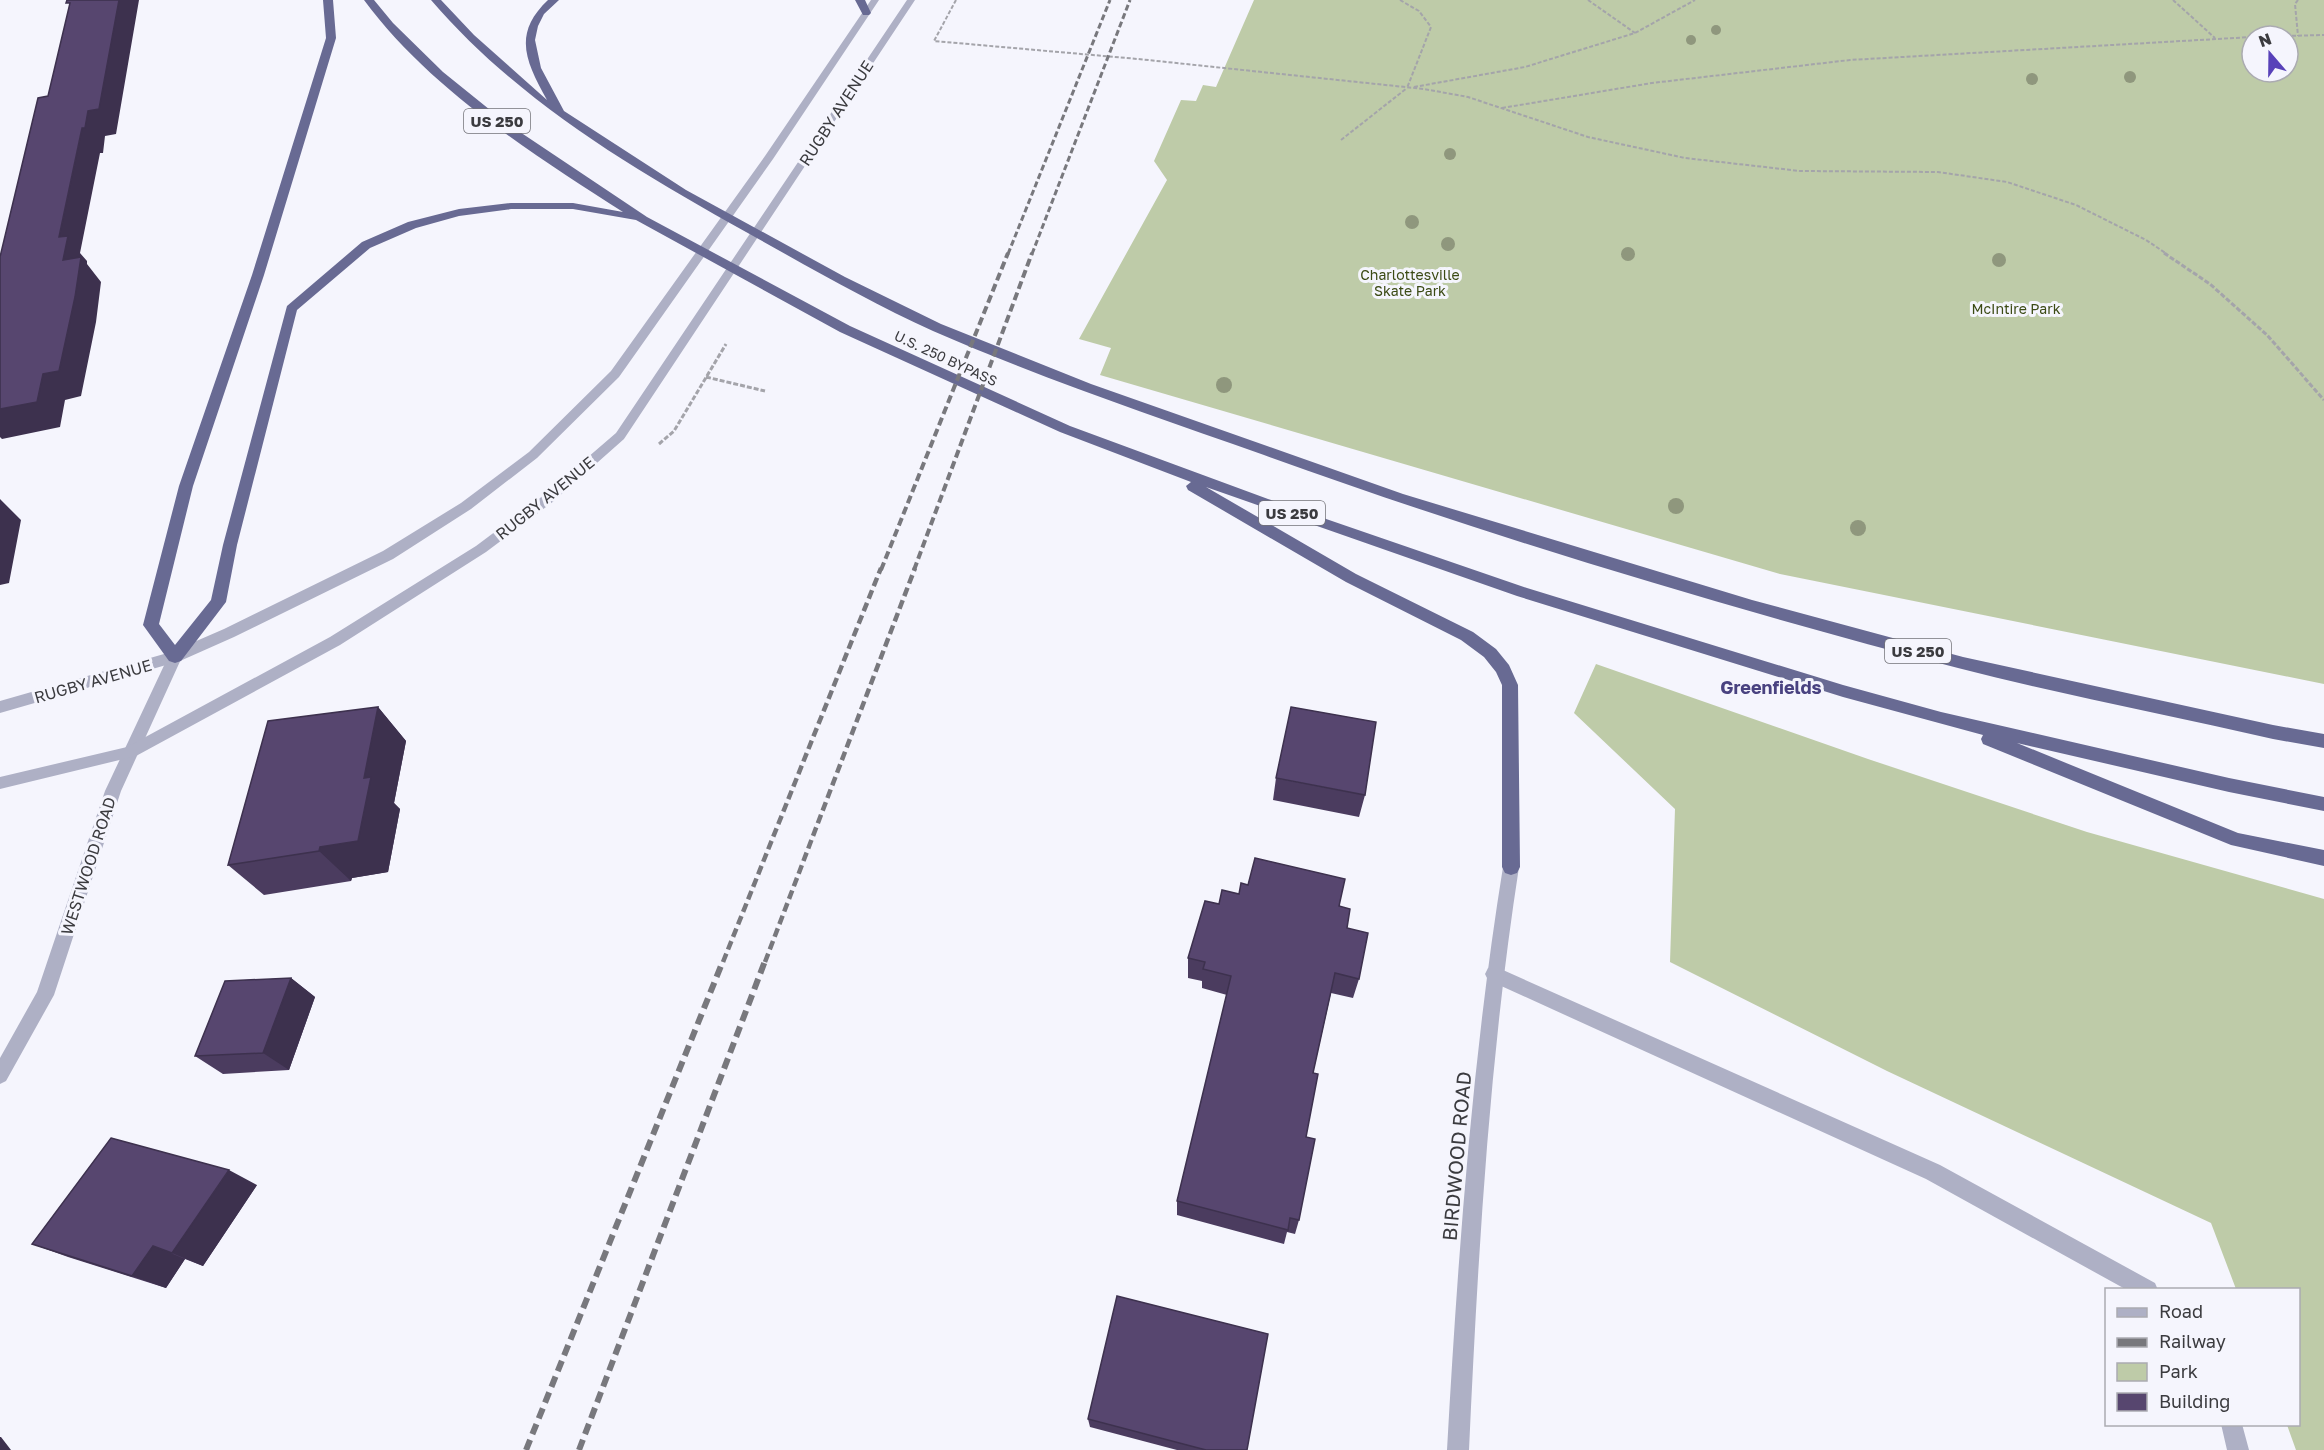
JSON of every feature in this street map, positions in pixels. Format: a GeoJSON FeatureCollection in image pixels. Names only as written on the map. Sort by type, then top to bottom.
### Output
{"type":"FeatureCollection","features":[{"type":"Feature","properties":{"kind":"highway"},"geometry":{"type":"LineString","coordinates":[[328,0],[330,38],[258,275],[186,486],[151,625],[175,657],[218,602],[232,533],[291,309],[366,245],[412,225],[459,213],[511,206],[573,206],[643,219]]}},
{"type":"Feature","properties":{"kind":"highway","name":"US 250"},"geometry":{"type":"LineString","coordinates":[[369,0],[389,25],[439,74],[501,124],[643,219]]}},
{"type":"Feature","properties":{"kind":"highway","name":"US 250"},"geometry":{"type":"LineString","coordinates":[[436,0],[470,37],[539,99],[595,138],[682,192],[876,298],[936,327],[1086,387],[1398,498],[1752,606],[1963,663],[2273,732],[2324,741]]}},
{"type":"Feature","properties":{"kind":"highway"},"geometry":{"type":"LineString","coordinates":[[554,0],[533,23],[528,40],[536,67],[561,114]]}},
{"type":"Feature","properties":{"kind":"highway"},"geometry":{"type":"LineString","coordinates":[[860,0],[866,13]]}},
{"type":"Feature","properties":{"kind":"highway","name":"U.S. 250 BYPASS"},"geometry":{"type":"LineString","coordinates":[[643,219],[846,329],[1065,429],[1162,466]]}},
{"type":"Feature","properties":{"kind":"highway"},"geometry":{"type":"LineString","coordinates":[[1162,466],[1351,578],[1439,621],[1490,652],[1503,669],[1510,685],[1511,867]]}},
{"type":"Feature","properties":{"kind":"highway","name":"US 250"},"geometry":{"type":"LineString","coordinates":[[1162,466],[1522,592],[1941,719],[2217,783],[2324,804]]}},
{"type":"Feature","properties":{"kind":"highway"},"geometry":{"type":"LineString","coordinates":[[1941,719],[2237,840],[2324,858]]}},
{"type":"Feature","properties":{"kind":"street","name":"RUGBY AVENUE"},"geometry":{"type":"LineString","coordinates":[[0,707],[175,657],[229,633],[388,555],[466,506],[533,455],[615,374],[769,157],[875,0]]}},
{"type":"Feature","properties":{"kind":"street","name":"RUGBY AVENUE"},"geometry":{"type":"LineString","coordinates":[[0,783],[130,752],[326,647],[481,549],[549,498],[620,436],[911,0]]}},
{"type":"Feature","properties":{"kind":"street","name":"WESTWOOD ROAD"},"geometry":{"type":"LineString","coordinates":[[0,1075],[45,995],[113,791],[175,657]]}},
{"type":"Feature","properties":{"kind":"street","name":"BIRDWOOD ROAD"},"geometry":{"type":"LineString","coordinates":[[1458,1450],[1466,1315],[1494,974],[1511,867]]}},
{"type":"Feature","properties":{"kind":"street"},"geometry":{"type":"LineString","coordinates":[[1494,974],[1934,1172],[2144,1288]]}},
{"type":"Feature","properties":{"kind":"street"},"geometry":{"type":"LineString","coordinates":[[2231,1426],[2238,1450]]}},
{"type":"Feature","properties":{"kind":"path"},"geometry":{"type":"LineString","coordinates":[[956,0],[934,41],[967,46],[1138,59],[1407,88],[1468,97],[1588,137],[1685,158],[1800,171],[1958,174],[2007,182],[2076,205],[2139,236],[2210,284],[2267,334],[2324,400]]}},
{"type":"Feature","properties":{"kind":"path"},"geometry":{"type":"LineString","coordinates":[[1400,0],[1419,11],[1431,27],[1407,88]]}},
{"type":"Feature","properties":{"kind":"path"},"geometry":{"type":"LineString","coordinates":[[1588,0],[1635,33]]}},
{"type":"Feature","properties":{"kind":"path"},"geometry":{"type":"LineString","coordinates":[[1341,140],[1407,88],[1525,67],[1635,33],[1695,0]]}},
{"type":"Feature","properties":{"kind":"path"},"geometry":{"type":"LineString","coordinates":[[2173,0],[2216,39]]}},
{"type":"Feature","properties":{"kind":"path"},"geometry":{"type":"LineString","coordinates":[[2297,24],[2295,4],[2298,0]]}},
{"type":"Feature","properties":{"kind":"path"},"geometry":{"type":"LineString","coordinates":[[2300,36],[2324,34]]}},
{"type":"Feature","properties":{"kind":"path"},"geometry":{"type":"LineString","coordinates":[[1501,108],[1652,83],[1850,60],[2240,38]]}},
{"type":"Feature","properties":{"kind":"path"},"geometry":{"type":"LineString","coordinates":[[706,377],[765,391]]}},
{"type":"Feature","properties":{"kind":"green space","name":"McIntire Park"},"geometry":{"type":"Polygon","coordinates":[[[1254,0],[2324,0],[2324,684],[1780,574],[1100,375],[1111,348],[1079,339],[1167,180],[1154,161],[1181,100],[1196,101],[1203,85],[1216,87],[1254,0]]]}},
{"type":"Feature","properties":{"kind":"green space"},"geometry":{"type":"Polygon","coordinates":[[[1596,664],[1868,759],[2087,832],[2324,899],[2324,1450],[2296,1450],[2287,1426],[2300,1426],[2300,1288],[2236,1288],[2211,1223],[1887,1071],[1670,962],[1675,809],[1574,713],[1596,664]]]}},
{"type":"Feature","properties":{"kind":"building"},"geometry":{"type":"Polygon","coordinates":[[[67,0],[119,0],[99,109],[88,111],[85,128],[82,128],[59,237],[68,236],[63,260],[81,257],[75,297],[59,371],[43,374],[37,402],[0,409],[0,257],[38,98],[48,96],[70,3],[66,3],[67,0]]]}},
{"type":"Feature","properties":{"kind":"building"},"geometry":{"type":"Polygon","coordinates":[[[378,707],[364,778],[371,777],[358,841],[320,847],[319,851],[228,865],[268,721],[378,707]]]}},
{"type":"Feature","properties":{"kind":"building"},"geometry":{"type":"Polygon","coordinates":[[[1291,707],[1376,722],[1365,795],[1276,778],[1291,707]]]}},
{"type":"Feature","properties":{"kind":"building"},"geometry":{"type":"Polygon","coordinates":[[[1255,858],[1345,879],[1339,906],[1350,909],[1347,928],[1368,933],[1359,979],[1335,973],[1313,1073],[1318,1074],[1306,1137],[1315,1139],[1299,1220],[1290,1218],[1288,1230],[1177,1201],[1231,976],[1203,969],[1205,962],[1188,958],[1205,901],[1219,904],[1222,890],[1239,894],[1241,883],[1248,885],[1255,858]]]}},
{"type":"Feature","properties":{"kind":"building"},"geometry":{"type":"Polygon","coordinates":[[[291,978],[263,1053],[195,1056],[225,981],[291,978]]]}},
{"type":"Feature","properties":{"kind":"building"},"geometry":{"type":"Polygon","coordinates":[[[111,1138],[229,1170],[172,1253],[153,1246],[132,1276],[32,1244],[111,1138]]]}},
{"type":"Feature","properties":{"kind":"building"},"geometry":{"type":"Polygon","coordinates":[[[1117,1296],[1268,1334],[1247,1450],[1206,1450],[1088,1419],[1117,1296]]]}},
{"type":"Feature","properties":{"kind":"railway"},"geometry":{"type":"LineString","coordinates":[[1008,254],[1110,0]]}},
{"type":"Feature","properties":{"kind":"railway"},"geometry":{"type":"LineString","coordinates":[[1032,254],[1130,0]]}},
{"type":"Feature","properties":{"kind":"railway"},"geometry":{"type":"LineString","coordinates":[[881,570],[1008,253]]}},
{"type":"Feature","properties":{"kind":"railway"},"geometry":{"type":"LineString","coordinates":[[914,570],[1032,253]]}},
{"type":"Feature","properties":{"kind":"railway"},"geometry":{"type":"LineString","coordinates":[[723,962],[881,568]]}},
{"type":"Feature","properties":{"kind":"railway"},"geometry":{"type":"LineString","coordinates":[[765,962],[915,568]]}},
{"type":"Feature","properties":{"kind":"railway"},"geometry":{"type":"LineString","coordinates":[[526,1450],[723,961]]}},
{"type":"Feature","properties":{"kind":"railway"},"geometry":{"type":"LineString","coordinates":[[579,1450],[765,961]]}},
{"type":"Feature","properties":{"kind":"district","name":"Greenfields"},"geometry":{"type":"Point","coordinates":[1771,687]}},
{"type":"Feature","properties":{"kind":"park label","name":"Charlottesville Skate Park"},"geometry":{"type":"Point","coordinates":[1410,282]}}]}
